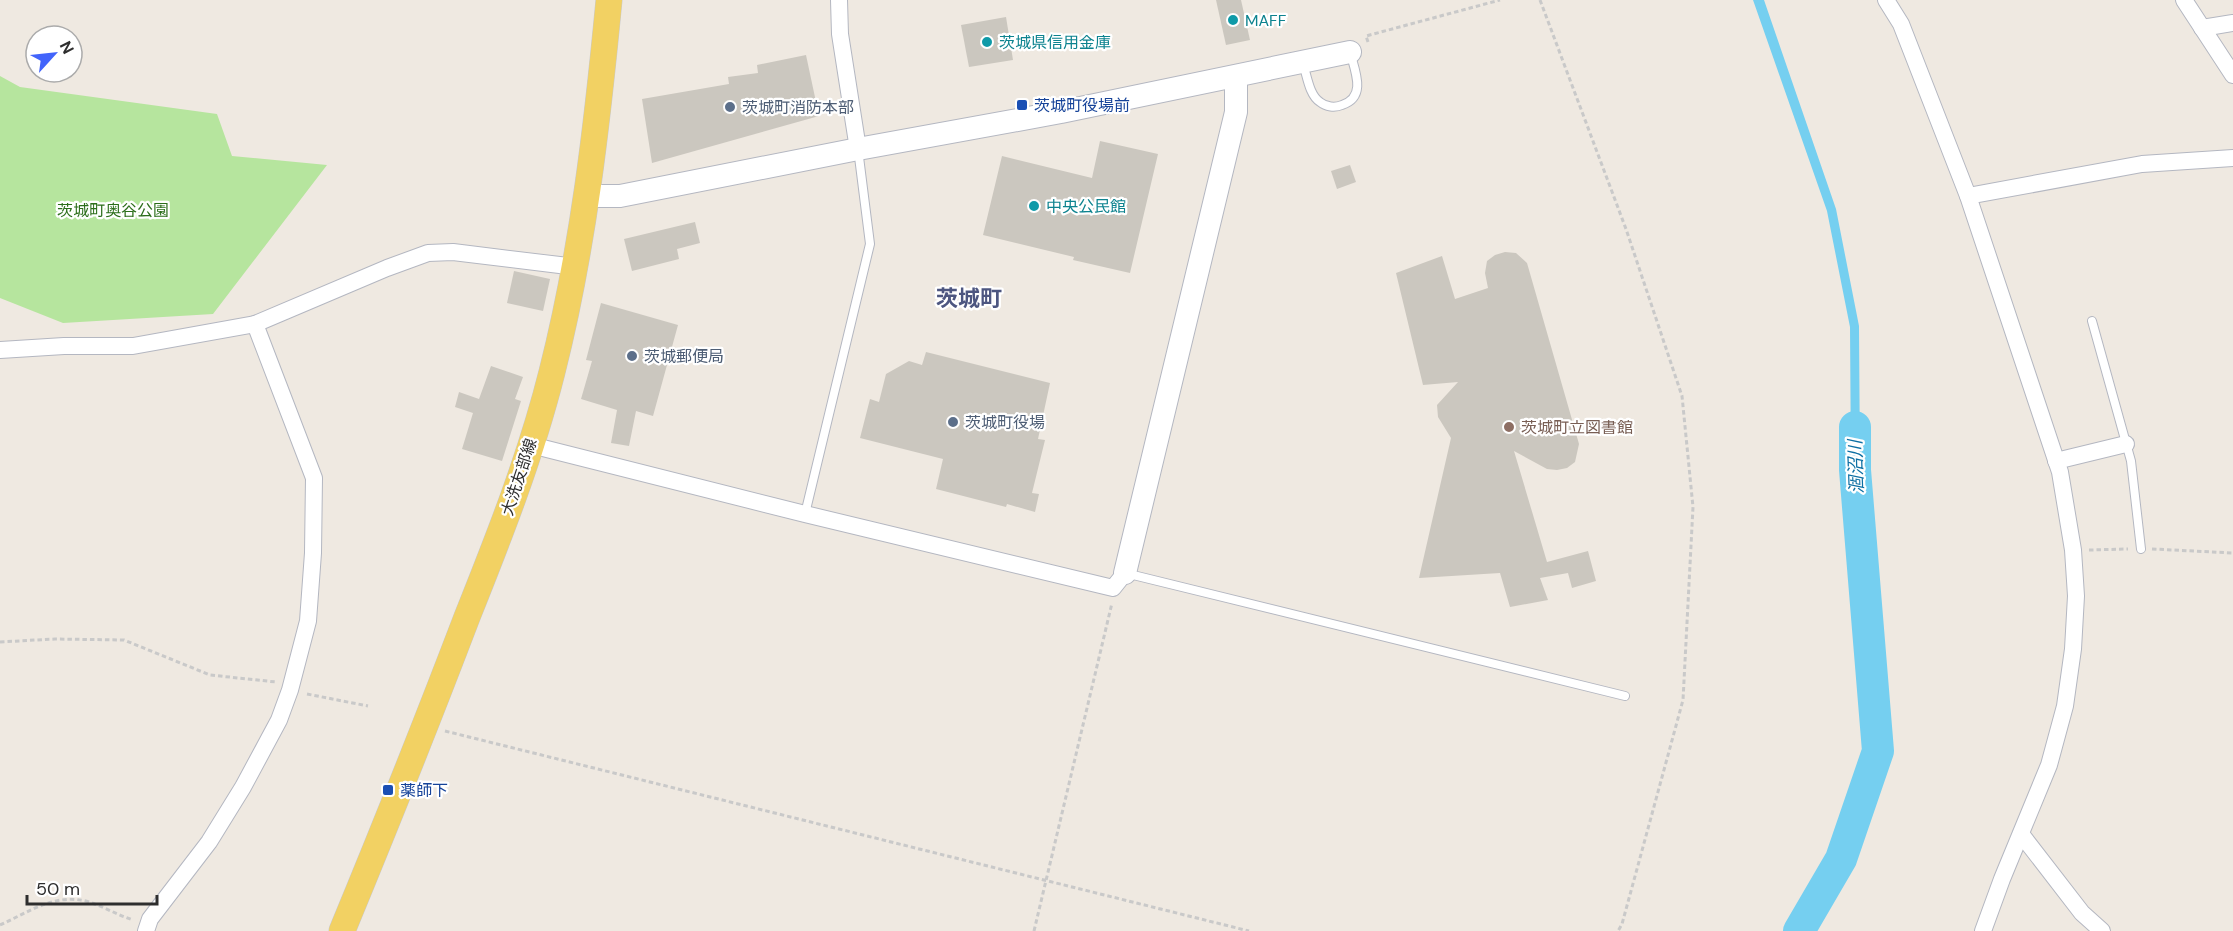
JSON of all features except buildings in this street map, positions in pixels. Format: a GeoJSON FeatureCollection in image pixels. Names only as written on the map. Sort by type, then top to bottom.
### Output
{"type":"FeatureCollection","features":[{"type":"Feature","properties":{"kind":"main road","name":"大洗友部線"},"geometry":{"type":"LineString","coordinates":[[342,931],[426,726],[531,445],[551,374],[576,267],[588,196],[609,0]]}},
{"type":"Feature","properties":{"kind":"street"},"geometry":{"type":"LineString","coordinates":[[839,0],[840,33],[858,149]]}},
{"type":"Feature","properties":{"kind":"street"},"geometry":{"type":"LineString","coordinates":[[1886,0],[1901,24],[1968,196],[2060,472],[2073,550],[2076,596],[2073,650],[2065,706],[2049,765],[1983,931]]}},
{"type":"Feature","properties":{"kind":"street"},"geometry":{"type":"LineString","coordinates":[[2184,0],[2233,75]]}},
{"type":"Feature","properties":{"kind":"street"},"geometry":{"type":"LineString","coordinates":[[2202,28],[2233,23]]}},
{"type":"Feature","properties":{"kind":"street"},"geometry":{"type":"LineString","coordinates":[[588,196],[620,196],[1236,77],[1350,52]]}},
{"type":"Feature","properties":{"kind":"street"},"geometry":{"type":"LineString","coordinates":[[531,445],[805,514],[1119,580],[1236,112],[1236,77]]}},
{"type":"Feature","properties":{"kind":"street"},"geometry":{"type":"LineString","coordinates":[[1968,196],[2142,164],[2233,158]]}},
{"type":"Feature","properties":{"kind":"street"},"geometry":{"type":"LineString","coordinates":[[0,350],[64,346],[133,346],[255,324],[428,253],[463,253],[576,267]]}},
{"type":"Feature","properties":{"kind":"street"},"geometry":{"type":"LineString","coordinates":[[148,925],[209,842],[243,787],[279,720],[291,687],[308,621],[313,553],[314,478],[255,324]]}},
{"type":"Feature","properties":{"kind":"street"},"geometry":{"type":"LineString","coordinates":[[2056,461],[2126,444]]}},
{"type":"Feature","properties":{"kind":"street"},"geometry":{"type":"LineString","coordinates":[[2021,834],[2082,913],[2102,931]]}},
{"type":"Feature","properties":{"kind":"lane"},"geometry":{"type":"LineString","coordinates":[[1302,63],[1313,94],[1319,102],[1330,107],[1340,106],[1357,95],[1358,85],[1350,52]]}},
{"type":"Feature","properties":{"kind":"lane"},"geometry":{"type":"LineString","coordinates":[[805,514],[870,244],[858,149]]}},
{"type":"Feature","properties":{"kind":"lane"},"geometry":{"type":"LineString","coordinates":[[2092,321],[2131,461],[2141,549]]}},
{"type":"Feature","properties":{"kind":"lane"},"geometry":{"type":"LineString","coordinates":[[1119,580],[1624,696]]}},
{"type":"Feature","properties":{"kind":"path"},"geometry":{"type":"LineString","coordinates":[[1350,52],[1370,48],[1365,36],[1500,0]]}},
{"type":"Feature","properties":{"kind":"path"},"geometry":{"type":"LineString","coordinates":[[1540,0],[1626,229],[1682,396],[1694,507],[1683,700],[1622,924],[1618,931]]}},
{"type":"Feature","properties":{"kind":"path"},"geometry":{"type":"LineString","coordinates":[[1034,931],[1119,580]]}},
{"type":"Feature","properties":{"kind":"path"},"geometry":{"type":"LineString","coordinates":[[0,642],[55,639],[124,640],[210,675],[291,687],[368,706]]}},
{"type":"Feature","properties":{"kind":"path"},"geometry":{"type":"LineString","coordinates":[[426,726],[1249,931]]}},
{"type":"Feature","properties":{"kind":"path"},"geometry":{"type":"LineString","coordinates":[[0,925],[62,898],[88,902],[148,925]]}},
{"type":"Feature","properties":{"kind":"green space","name":"茨城町奥谷公園"},"geometry":{"type":"Polygon","coordinates":[[[0,76],[20,87],[217,114],[232,156],[327,165],[213,314],[63,323],[0,298],[0,76]]]}},
{"type":"Feature","properties":{"kind":"water"},"geometry":{"type":"Polygon","coordinates":[[[1753,0],[1764,0],[1836,209],[1859,326],[1860,470],[1851,470],[1850,327],[1827,211],[1753,0]]]}},
{"type":"Feature","properties":{"kind":"waterway","name":"涸沼川"},"geometry":{"type":"LineString","coordinates":[[1799,931],[1841,859],[1878,751],[1855,470],[1855,427]]}},
{"type":"Feature","properties":{"kind":"place","name":"MAFF"},"geometry":{"type":"Point","coordinates":[1233,20]}},
{"type":"Feature","properties":{"kind":"place","name":"茨城県信用金庫"},"geometry":{"type":"Point","coordinates":[987,42]}},
{"type":"Feature","properties":{"kind":"place","name":"茨城町役場前"},"geometry":{"type":"Point","coordinates":[1022,105]}},
{"type":"Feature","properties":{"kind":"place","name":"茨城町消防本部"},"geometry":{"type":"Point","coordinates":[730,107]}},
{"type":"Feature","properties":{"kind":"place","name":"中央公民館"},"geometry":{"type":"Point","coordinates":[1034,206]}},
{"type":"Feature","properties":{"kind":"place","name":"茨城郵便局"},"geometry":{"type":"Point","coordinates":[632,356]}},
{"type":"Feature","properties":{"kind":"place","name":"茨城町役場"},"geometry":{"type":"Point","coordinates":[953,422]}},
{"type":"Feature","properties":{"kind":"place","name":"茨城町立図書館"},"geometry":{"type":"Point","coordinates":[1509,427]}},
{"type":"Feature","properties":{"kind":"place","name":"薬師下"},"geometry":{"type":"Point","coordinates":[388,790]}},
{"type":"Feature","properties":{"kind":"district","name":"茨城町"},"geometry":{"type":"Point","coordinates":[969,298]}}]}
